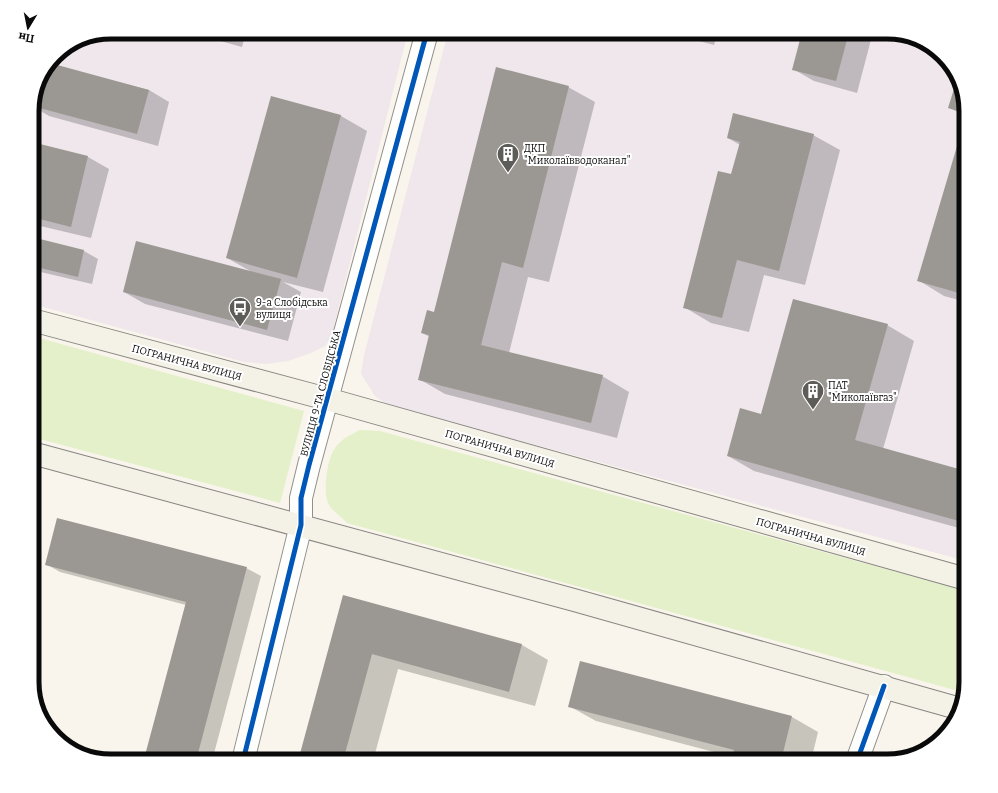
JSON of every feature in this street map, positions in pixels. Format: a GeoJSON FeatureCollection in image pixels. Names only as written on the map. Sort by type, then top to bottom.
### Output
{"type":"FeatureCollection","features":[{"type":"Feature","properties":{"kind":"main road","name":"ПОГРАНИЧНА ВУЛИЦЯ"},"geometry":{"type":"LineString","coordinates":[[39,322],[327,399],[959,577]]}},
{"type":"Feature","properties":{"kind":"main road"},"geometry":{"type":"LineString","coordinates":[[39,455],[301,525],[884,686],[954,707]]}},
{"type":"Feature","properties":{"kind":"street","name":"ВУЛИЦЯ 9-ТА СЛОБІДСЬКА"},"geometry":{"type":"LineString","coordinates":[[245,754],[301,525],[301,498],[425,39]]}},
{"type":"Feature","properties":{"kind":"street"},"geometry":{"type":"LineString","coordinates":[[860,754],[884,686]]}},
{"type":"Feature","properties":{"kind":"shaded area"},"geometry":{"type":"Polygon","coordinates":[[[110,39],[406,39],[331,338],[325,346],[311,353],[288,361],[266,364],[244,362],[39,306],[39,106],[41,92],[46,79],[60,60],[71,51],[92,41],[110,39]]]}},
{"type":"Feature","properties":{"kind":"shaded area"},"geometry":{"type":"Polygon","coordinates":[[[446,39],[901,40],[915,44],[935,57],[952,79],[957,92],[959,110],[959,559],[388,405],[375,396],[361,374],[364,355],[446,39]]]}},
{"type":"Feature","properties":{"kind":"green space"},"geometry":{"type":"Polygon","coordinates":[[[39,338],[304,411],[280,503],[39,439],[39,338]]]}},
{"type":"Feature","properties":{"kind":"green space"},"geometry":{"type":"Polygon","coordinates":[[[360,430],[380,431],[959,589],[958,691],[347,523],[329,505],[326,493],[326,476],[332,453],[337,445],[360,430]]]}},
{"type":"Feature","properties":{"kind":"building"},"geometry":{"type":"Polygon","coordinates":[[[800,39],[847,39],[836,81],[792,70],[800,39]]]}},
{"type":"Feature","properties":{"kind":"building"},"geometry":{"type":"Polygon","coordinates":[[[56,65],[149,90],[137,134],[39,108],[44,83],[54,67],[56,65]]]}},
{"type":"Feature","properties":{"kind":"building","name":"ДКП \"Миколаївводоканал\""},"geometry":{"type":"Polygon","coordinates":[[[496,67],[569,86],[523,268],[502,262],[481,345],[603,375],[591,423],[418,380],[429,335],[421,333],[427,310],[434,312],[496,67]]]}},
{"type":"Feature","properties":{"kind":"building"},"geometry":{"type":"Polygon","coordinates":[[[955,87],[957,92],[959,112],[948,108],[955,87]]]}},
{"type":"Feature","properties":{"kind":"building"},"geometry":{"type":"Polygon","coordinates":[[[271,96],[341,115],[297,278],[226,258],[271,96]]]}},
{"type":"Feature","properties":{"kind":"building"},"geometry":{"type":"Polygon","coordinates":[[[733,113],[814,134],[779,271],[737,260],[722,318],[683,308],[718,171],[731,174],[740,142],[727,138],[733,113]]]}},
{"type":"Feature","properties":{"kind":"building"},"geometry":{"type":"Polygon","coordinates":[[[959,140],[959,293],[917,281],[959,140]]]}},
{"type":"Feature","properties":{"kind":"building"},"geometry":{"type":"Polygon","coordinates":[[[39,144],[88,156],[71,227],[39,219],[39,144]]]}},
{"type":"Feature","properties":{"kind":"building"},"geometry":{"type":"Polygon","coordinates":[[[39,239],[84,250],[78,277],[39,268],[39,239]]]}},
{"type":"Feature","properties":{"kind":"building"},"geometry":{"type":"Polygon","coordinates":[[[136,241],[281,279],[267,330],[123,292],[136,241]]]}},
{"type":"Feature","properties":{"kind":"building","name":"ПАТ \"Миколаївгаз\""},"geometry":{"type":"Polygon","coordinates":[[[793,299],[888,324],[855,440],[959,469],[959,521],[727,456],[740,408],[761,414],[793,299]]]}},
{"type":"Feature","properties":{"kind":"building"},"geometry":{"type":"Polygon","coordinates":[[[57,518],[247,567],[198,754],[145,754],[186,602],[45,565],[57,518]]]}},
{"type":"Feature","properties":{"kind":"building"},"geometry":{"type":"Polygon","coordinates":[[[343,595],[522,644],[509,692],[372,654],[345,754],[300,754],[343,595]]]}},
{"type":"Feature","properties":{"kind":"building"},"geometry":{"type":"Polygon","coordinates":[[[580,661],[792,716],[783,754],[733,754],[734,750],[568,707],[580,661]]]}},
{"type":"Feature","properties":{"kind":"cycle path"},"geometry":{"type":"LineString","coordinates":[[245,754],[301,525],[301,498],[309,465],[425,39]]}},
{"type":"Feature","properties":{"kind":"cycle path"},"geometry":{"type":"LineString","coordinates":[[860,754],[884,686]]}},
{"type":"Feature","properties":{"kind":"place","name":"ДКП \"Миколаївводоканал\""},"geometry":{"type":"Point","coordinates":[508,174]}},
{"type":"Feature","properties":{"kind":"place","name":"9-а Слобідська вулиця"},"geometry":{"type":"Point","coordinates":[240,328]}},
{"type":"Feature","properties":{"kind":"place","name":"ПАТ \"Миколаївгаз\""},"geometry":{"type":"Point","coordinates":[813,410]}}]}
